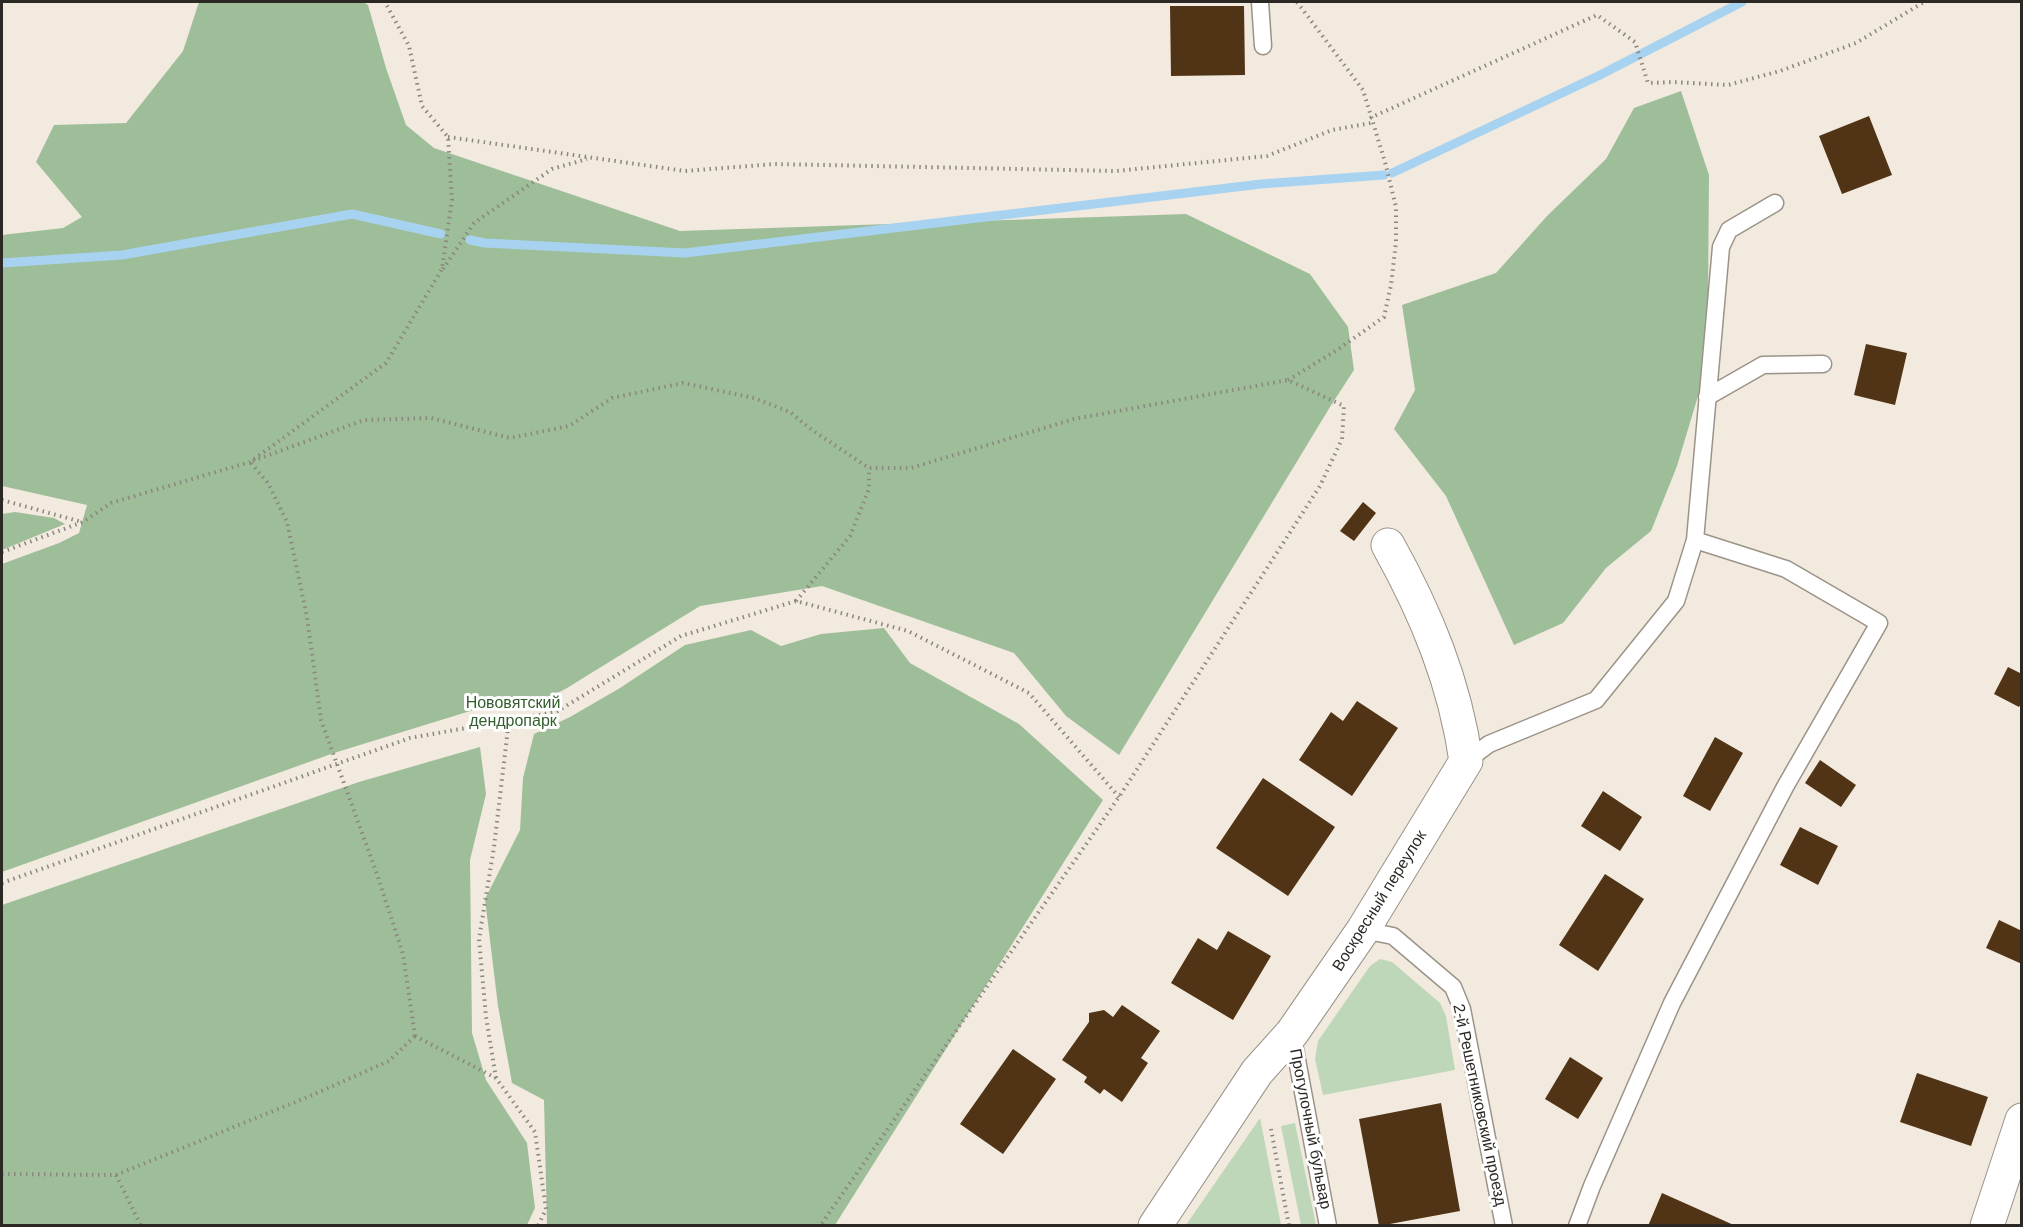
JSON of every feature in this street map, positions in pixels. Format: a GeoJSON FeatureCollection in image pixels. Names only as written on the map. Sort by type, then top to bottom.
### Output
{"type":"FeatureCollection","features":[{"type":"Feature","properties":{"kind":"street"},"geometry":{"type":"LineString","coordinates":[[1388,545],[1411,586],[1434,639],[1453,694],[1466,761]]}},
{"type":"Feature","properties":{"kind":"street","name":"Воскресный переулок"},"geometry":{"type":"LineString","coordinates":[[1155,1226],[1257,1072],[1292,1033],[1363,930],[1466,761]]}},
{"type":"Feature","properties":{"kind":"street"},"geometry":{"type":"LineString","coordinates":[[1987,1226],[2022,1120]]}},
{"type":"Feature","properties":{"kind":"lane"},"geometry":{"type":"LineString","coordinates":[[1260,2],[1263,46]]}},
{"type":"Feature","properties":{"kind":"lane"},"geometry":{"type":"LineString","coordinates":[[1466,761],[1489,744],[1596,700],[1676,600],[1695,540],[1721,247],[1729,230],[1774,203]]}},
{"type":"Feature","properties":{"kind":"lane"},"geometry":{"type":"LineString","coordinates":[[1707,397],[1763,365],[1823,364]]}},
{"type":"Feature","properties":{"kind":"lane"},"geometry":{"type":"LineString","coordinates":[[1577,1226],[1592,1186],[1672,1003],[1785,788],[1879,623],[1786,569],[1695,540]]}},
{"type":"Feature","properties":{"kind":"lane","name":"2-й Решетниковский проезд"},"geometry":{"type":"LineString","coordinates":[[1363,930],[1393,936],[1453,987],[1462,1009],[1504,1226]]}},
{"type":"Feature","properties":{"kind":"lane","name":"Прогулочный бульвар"},"geometry":{"type":"LineString","coordinates":[[1292,1033],[1328,1226]]}},
{"type":"Feature","properties":{"kind":"path"},"geometry":{"type":"LineString","coordinates":[[385,2],[409,46],[422,106],[448,137],[452,200],[442,270]]}},
{"type":"Feature","properties":{"kind":"path"},"geometry":{"type":"LineString","coordinates":[[2,552],[83,522],[111,503],[250,462],[364,420],[431,417],[510,438],[569,426],[612,398],[683,383],[754,398],[790,412],[812,430],[870,468],[911,468],[1074,419],[1288,380],[1337,350],[1384,317],[1391,285],[1396,242],[1396,207],[1363,90],[1297,2]]}},
{"type":"Feature","properties":{"kind":"path"},"geometry":{"type":"LineString","coordinates":[[448,137],[685,171],[775,164],[1116,171],[1268,156],[1332,130],[1371,120],[1597,15],[1635,42],[1648,82],[1728,85],[1780,71],[1856,43],[1924,2]]}},
{"type":"Feature","properties":{"kind":"path"},"geometry":{"type":"LineString","coordinates":[[250,462],[386,363],[442,270],[474,223],[552,169],[590,158]]}},
{"type":"Feature","properties":{"kind":"path"},"geometry":{"type":"LineString","coordinates":[[820,1226],[1119,797],[1320,486],[1342,439],[1344,406],[1288,380]]}},
{"type":"Feature","properties":{"kind":"path"},"geometry":{"type":"LineString","coordinates":[[250,462],[268,483],[287,522],[307,617],[321,720],[377,874],[403,954],[415,1036]]}},
{"type":"Feature","properties":{"kind":"path"},"geometry":{"type":"LineString","coordinates":[[796,601],[850,536],[869,489],[870,468]]}},
{"type":"Feature","properties":{"kind":"path"},"geometry":{"type":"LineString","coordinates":[[2,500],[83,522]]}},
{"type":"Feature","properties":{"kind":"path"},"geometry":{"type":"LineString","coordinates":[[2,883],[410,738],[556,712],[681,636],[796,601],[909,631],[1029,693],[1119,797]]}},
{"type":"Feature","properties":{"kind":"path"},"geometry":{"type":"LineString","coordinates":[[509,720],[494,848],[479,939],[486,1017],[496,1078],[535,1132],[546,1209],[538,1226]]}},
{"type":"Feature","properties":{"kind":"path"},"geometry":{"type":"LineString","coordinates":[[415,1036],[496,1078]]}},
{"type":"Feature","properties":{"kind":"path"},"geometry":{"type":"LineString","coordinates":[[2,1174],[116,1175],[310,1096],[389,1061],[415,1036]]}},
{"type":"Feature","properties":{"kind":"path"},"geometry":{"type":"LineString","coordinates":[[1271,1129],[1289,1226]]}},
{"type":"Feature","properties":{"kind":"path"},"geometry":{"type":"LineString","coordinates":[[116,1175],[141,1226]]}},
{"type":"Feature","properties":{"kind":"green space"},"geometry":{"type":"Polygon","coordinates":[[[199,2],[363,2],[368,5],[386,68],[406,125],[434,148],[680,231],[1186,214],[1310,274],[1348,327],[1354,370],[1119,755],[1066,716],[1014,653],[822,586],[700,606],[567,688],[526,710],[480,708],[334,753],[2,872],[2,564],[59,543],[79,533],[87,505],[2,486],[2,235],[63,228],[82,217],[36,162],[54,125],[126,123],[183,51],[199,2]]]}},
{"type":"Feature","properties":{"kind":"green space"},"geometry":{"type":"Polygon","coordinates":[[[1681,91],[1709,175],[1708,297],[1704,376],[1677,466],[1651,531],[1606,568],[1563,623],[1514,645],[1446,496],[1394,429],[1415,390],[1402,305],[1496,273],[1547,216],[1606,159],[1634,108],[1681,91]]]}},
{"type":"Feature","properties":{"kind":"green space"},"geometry":{"type":"Polygon","coordinates":[[[15,512],[54,518],[65,524],[2,550],[2,514],[15,512]]]}},
{"type":"Feature","properties":{"kind":"green space"},"geometry":{"type":"Polygon","coordinates":[[[884,628],[910,663],[1019,724],[1103,800],[835,1225],[547,1225],[544,1100],[512,1083],[498,1006],[485,899],[520,830],[523,778],[534,734],[570,717],[620,688],[685,645],[751,630],[781,646],[821,634],[884,628]]]}},
{"type":"Feature","properties":{"kind":"green space"},"geometry":{"type":"Polygon","coordinates":[[[480,747],[486,794],[470,860],[472,1033],[486,1080],[527,1143],[535,1208],[527,1225],[2,1225],[2,905],[359,782],[480,747]]]}},
{"type":"Feature","properties":{"kind":"green space"},"geometry":{"type":"Polygon","coordinates":[[[1380,959],[1392,962],[1440,1003],[1446,1016],[1455,1070],[1323,1095],[1315,1059],[1318,1041],[1370,966],[1380,959]]]}},
{"type":"Feature","properties":{"kind":"green space"},"geometry":{"type":"Polygon","coordinates":[[[1260,1118],[1281,1225],[1186,1225],[1260,1118]]]}},
{"type":"Feature","properties":{"kind":"green space"},"geometry":{"type":"Polygon","coordinates":[[[1295,1123],[1316,1225],[1301,1225],[1281,1126],[1295,1123]]]}},
{"type":"Feature","properties":{"kind":"building"},"geometry":{"type":"Polygon","coordinates":[[[1170,6],[1244,6],[1245,75],[1171,76],[1170,6]]]}},
{"type":"Feature","properties":{"kind":"building"},"geometry":{"type":"Polygon","coordinates":[[[1869,116],[1892,175],[1842,194],[1819,136],[1869,116]]]}},
{"type":"Feature","properties":{"kind":"building"},"geometry":{"type":"Polygon","coordinates":[[[1866,344],[1907,353],[1895,405],[1854,395],[1866,344]]]}},
{"type":"Feature","properties":{"kind":"building"},"geometry":{"type":"Polygon","coordinates":[[[1363,502],[1376,513],[1354,541],[1340,531],[1363,502]]]}},
{"type":"Feature","properties":{"kind":"building"},"geometry":{"type":"Polygon","coordinates":[[[2008,667],[2022,674],[2022,702],[2019,707],[1994,694],[2008,667]]]}},
{"type":"Feature","properties":{"kind":"building"},"geometry":{"type":"Polygon","coordinates":[[[1357,701],[1398,728],[1352,796],[1299,760],[1331,712],[1343,721],[1357,701]]]}},
{"type":"Feature","properties":{"kind":"building"},"geometry":{"type":"Polygon","coordinates":[[[1715,737],[1743,753],[1710,811],[1683,796],[1715,737]]]}},
{"type":"Feature","properties":{"kind":"building"},"geometry":{"type":"Polygon","coordinates":[[[1820,760],[1856,785],[1841,807],[1805,783],[1820,760]]]}},
{"type":"Feature","properties":{"kind":"building"},"geometry":{"type":"Polygon","coordinates":[[[1263,778],[1335,827],[1288,896],[1216,848],[1263,778]]]}},
{"type":"Feature","properties":{"kind":"building"},"geometry":{"type":"Polygon","coordinates":[[[1603,791],[1642,817],[1620,851],[1581,826],[1603,791]]]}},
{"type":"Feature","properties":{"kind":"building"},"geometry":{"type":"Polygon","coordinates":[[[1800,827],[1838,846],[1818,885],[1780,865],[1800,827]]]}},
{"type":"Feature","properties":{"kind":"building"},"geometry":{"type":"Polygon","coordinates":[[[1605,874],[1644,899],[1598,971],[1559,945],[1605,874]]]}},
{"type":"Feature","properties":{"kind":"building"},"geometry":{"type":"Polygon","coordinates":[[[1999,920],[2022,931],[2022,964],[1986,948],[1999,920]]]}},
{"type":"Feature","properties":{"kind":"building"},"geometry":{"type":"Polygon","coordinates":[[[1228,931],[1271,956],[1233,1020],[1171,983],[1198,938],[1217,950],[1228,931]]]}},
{"type":"Feature","properties":{"kind":"building"},"geometry":{"type":"Polygon","coordinates":[[[1122,1005],[1160,1031],[1141,1058],[1148,1063],[1122,1102],[1104,1089],[1100,1094],[1084,1082],[1087,1077],[1062,1060],[1089,1022],[1089,1013],[1104,1010],[1113,1017],[1122,1005]]]}},
{"type":"Feature","properties":{"kind":"building"},"geometry":{"type":"Polygon","coordinates":[[[1013,1049],[1056,1079],[1003,1154],[960,1124],[1013,1049]]]}},
{"type":"Feature","properties":{"kind":"building"},"geometry":{"type":"Polygon","coordinates":[[[1570,1057],[1603,1078],[1578,1119],[1545,1099],[1570,1057]]]}},
{"type":"Feature","properties":{"kind":"building"},"geometry":{"type":"Polygon","coordinates":[[[1917,1073],[1988,1097],[1971,1146],[1900,1122],[1917,1073]]]}},
{"type":"Feature","properties":{"kind":"building"},"geometry":{"type":"Polygon","coordinates":[[[1441,1103],[1460,1211],[1379,1226],[1359,1119],[1441,1103]]]}},
{"type":"Feature","properties":{"kind":"building"},"geometry":{"type":"Polygon","coordinates":[[[1662,1193],[1736,1226],[1648,1226],[1662,1193]]]}},
{"type":"Feature","properties":{"kind":"waterway"},"geometry":{"type":"LineString","coordinates":[[1392,173],[1598,76],[1742,2]]}},
{"type":"Feature","properties":{"kind":"waterway"},"geometry":{"type":"LineString","coordinates":[[470,240],[485,243],[685,253],[1261,184],[1384,175]]}},
{"type":"Feature","properties":{"kind":"waterway"},"geometry":{"type":"LineString","coordinates":[[2,263],[122,255],[352,214],[441,234]]}},
{"type":"Feature","properties":{"kind":"park label","name":"Нововятский дендропарк"},"geometry":{"type":"Point","coordinates":[513,713]}}]}
